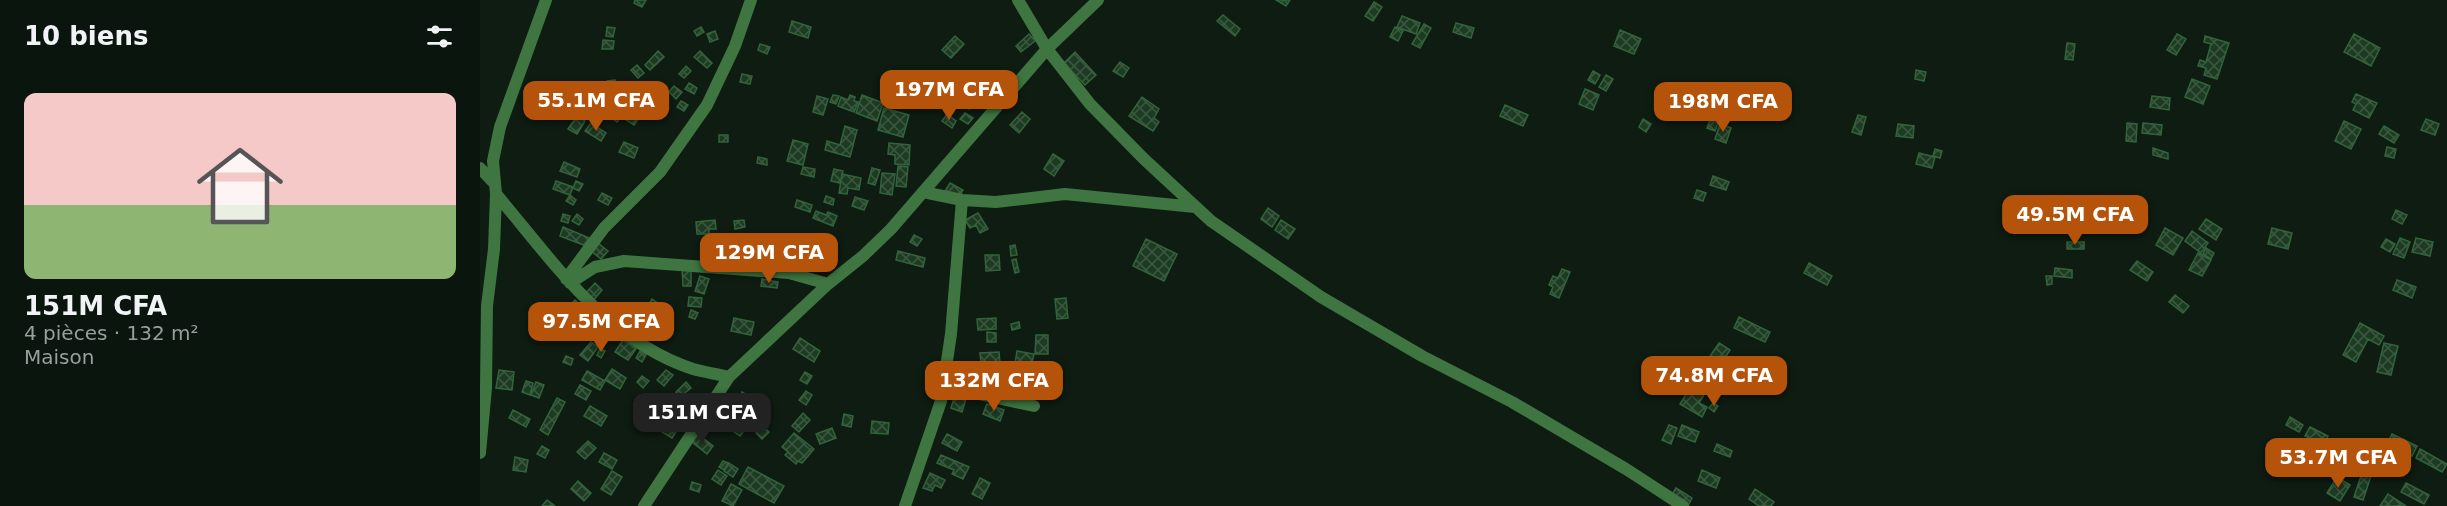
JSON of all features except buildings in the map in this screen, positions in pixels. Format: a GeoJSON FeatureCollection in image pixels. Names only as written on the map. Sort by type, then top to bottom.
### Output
{"type":"FeatureCollection","features":[{"type":"Feature","properties":{"kind":"street"},"geometry":{"type":"LineString","coordinates":[[480,453],[486,388],[487,306],[494,249],[493,161],[500,128],[546,0]]}},
{"type":"Feature","properties":{"kind":"street"},"geometry":{"type":"LineString","coordinates":[[568,281],[604,228],[660,172],[707,105],[735,46],[751,0]]}},
{"type":"Feature","properties":{"kind":"street"},"geometry":{"type":"LineString","coordinates":[[1018,0],[1047,49],[1090,104],[1144,159],[1211,221],[1320,297],[1422,356],[1512,402],[1626,469],[1683,506]]}},
{"type":"Feature","properties":{"kind":"street"},"geometry":{"type":"LineString","coordinates":[[644,506],[729,377],[828,284],[863,256],[923,192],[1047,49],[1098,0]]}},
{"type":"Feature","properties":{"kind":"street"},"geometry":{"type":"LineString","coordinates":[[480,168],[568,281],[597,312],[660,355],[693,369],[729,377]]}},
{"type":"Feature","properties":{"kind":"street"},"geometry":{"type":"LineString","coordinates":[[923,192],[962,200],[996,202],[1065,194],[1195,207]]}},
{"type":"Feature","properties":{"kind":"street"},"geometry":{"type":"LineString","coordinates":[[904,506],[941,401],[951,334],[962,200]]}},
{"type":"Feature","properties":{"kind":"street"},"geometry":{"type":"LineString","coordinates":[[568,281],[595,267],[624,261],[789,273],[828,284]]}},
{"type":"Feature","properties":{"kind":"street"},"geometry":{"type":"LineString","coordinates":[[943,386],[1034,406]]}}]}
